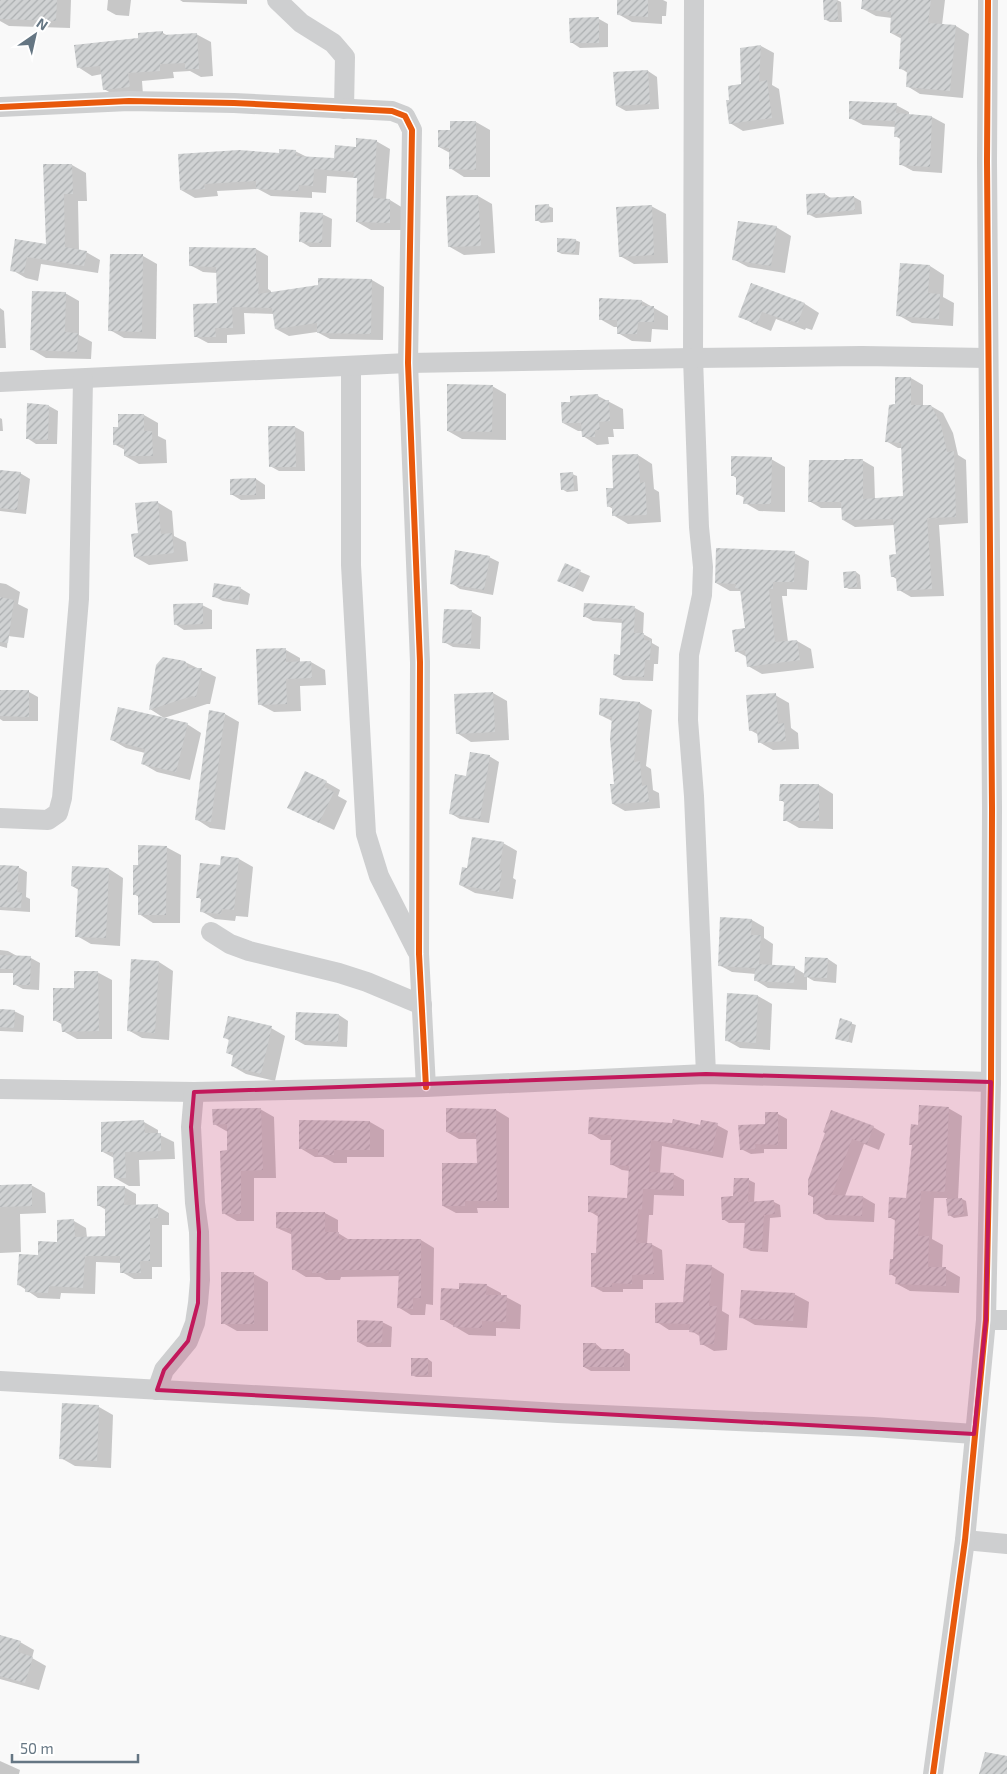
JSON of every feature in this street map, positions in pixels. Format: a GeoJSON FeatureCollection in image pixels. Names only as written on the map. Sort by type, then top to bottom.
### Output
{"type":"FeatureCollection","features":[{"type":"Feature","properties":{"kind":"street"},"geometry":{"type":"LineString","coordinates":[[277,0],[301,23],[333,42],[345,57],[344,109]]}},
{"type":"Feature","properties":{"kind":"street"},"geometry":{"type":"LineString","coordinates":[[694,0],[693,358],[699,517],[703,567],[702,595],[689,655],[688,720],[694,796],[706,1074]]}},
{"type":"Feature","properties":{"kind":"street"},"geometry":{"type":"LineString","coordinates":[[933,1774],[965,1540],[986,1320],[999,583],[988,358],[988,0]]}},
{"type":"Feature","properties":{"kind":"street"},"geometry":{"type":"LineString","coordinates":[[0,107],[129,101],[234,103],[392,110],[406,116],[412,130],[408,363],[420,662],[419,954],[426,1087]]}},
{"type":"Feature","properties":{"kind":"street"},"geometry":{"type":"LineString","coordinates":[[0,382],[408,363],[862,356],[988,358]]}},
{"type":"Feature","properties":{"kind":"street"},"geometry":{"type":"LineString","coordinates":[[350,367],[350,565],[366,834],[379,876],[419,954]]}},
{"type":"Feature","properties":{"kind":"street"},"geometry":{"type":"LineString","coordinates":[[0,818],[48,820],[58,813],[62,798],[80,599],[83,379]]}},
{"type":"Feature","properties":{"kind":"street"},"geometry":{"type":"LineString","coordinates":[[211,932],[230,944],[243,949],[339,973],[376,985],[422,1005]]}},
{"type":"Feature","properties":{"kind":"street"},"geometry":{"type":"LineString","coordinates":[[0,1089],[194,1092],[426,1087],[706,1074],[991,1082]]}},
{"type":"Feature","properties":{"kind":"street"},"geometry":{"type":"LineString","coordinates":[[157,1390],[164,1370],[188,1341],[195,1323],[198,1303],[200,1280],[199,1232],[195,1203],[191,1127],[194,1092]]}},
{"type":"Feature","properties":{"kind":"street"},"geometry":{"type":"LineString","coordinates":[[986,1320],[1007,1320]]}},
{"type":"Feature","properties":{"kind":"street"},"geometry":{"type":"LineString","coordinates":[[0,1381],[325,1398],[558,1414],[864,1427],[974,1434]]}},
{"type":"Feature","properties":{"kind":"street"},"geometry":{"type":"LineString","coordinates":[[965,1540],[1007,1544]]}},
{"type":"Feature","properties":{"kind":"highlighted area"},"geometry":{"type":"Polygon","coordinates":[[[706,1074],[991,1082],[986,1320],[974,1434],[157,1390],[164,1370],[188,1341],[198,1303],[199,1232],[191,1127],[194,1092],[706,1074]]]}},
{"type":"Feature","properties":{"kind":"building"},"geometry":{"type":"Polygon","coordinates":[[[0,0],[57,0],[56,21],[0,19],[0,0]]]}},
{"type":"Feature","properties":{"kind":"building"},"geometry":{"type":"Polygon","coordinates":[[[617,0],[648,0],[648,17],[617,15],[617,0]]]}},
{"type":"Feature","properties":{"kind":"building"},"geometry":{"type":"Polygon","coordinates":[[[823,0],[837,0],[838,20],[824,20],[823,0]]]}},
{"type":"Feature","properties":{"kind":"building"},"geometry":{"type":"Polygon","coordinates":[[[862,0],[931,0],[928,23],[956,25],[950,91],[906,87],[907,70],[899,69],[901,34],[890,33],[891,12],[861,9],[862,0]]]}},
{"type":"Feature","properties":{"kind":"building"},"geometry":{"type":"Polygon","coordinates":[[[599,17],[599,43],[570,43],[569,18],[599,17]]]}},
{"type":"Feature","properties":{"kind":"building"},"geometry":{"type":"Polygon","coordinates":[[[163,31],[163,35],[197,33],[199,69],[185,69],[185,63],[160,64],[160,71],[128,73],[130,87],[103,90],[100,66],[77,68],[74,45],[138,38],[138,33],[163,31]]]}},
{"type":"Feature","properties":{"kind":"building"},"geometry":{"type":"Polygon","coordinates":[[[761,45],[759,82],[767,80],[772,118],[729,124],[726,100],[729,100],[728,86],[741,84],[740,48],[761,45]]]}},
{"type":"Feature","properties":{"kind":"building"},"geometry":{"type":"Polygon","coordinates":[[[648,70],[650,104],[616,106],[613,72],[648,70]]]}},
{"type":"Feature","properties":{"kind":"building"},"geometry":{"type":"Polygon","coordinates":[[[849,101],[897,103],[896,113],[932,116],[930,167],[899,165],[900,137],[894,137],[895,121],[849,119],[849,101]]]}},
{"type":"Feature","properties":{"kind":"building"},"geometry":{"type":"Polygon","coordinates":[[[450,121],[476,121],[476,170],[449,169],[449,148],[438,147],[438,130],[450,130],[450,121]]]}},
{"type":"Feature","properties":{"kind":"building"},"geometry":{"type":"Polygon","coordinates":[[[356,138],[377,140],[373,198],[390,199],[390,223],[356,222],[357,178],[353,178],[354,172],[314,169],[313,186],[299,185],[298,191],[256,189],[256,181],[204,184],[205,189],[180,190],[178,154],[239,150],[279,153],[279,149],[296,150],[296,156],[334,158],[335,145],[356,147],[356,138]]]}},
{"type":"Feature","properties":{"kind":"building"},"geometry":{"type":"Polygon","coordinates":[[[43,164],[72,164],[73,194],[64,194],[65,247],[87,251],[84,266],[27,257],[24,273],[10,271],[15,239],[46,244],[43,164]]]}},
{"type":"Feature","properties":{"kind":"building"},"geometry":{"type":"Polygon","coordinates":[[[825,193],[825,198],[854,196],[855,210],[807,215],[806,194],[825,193]]]}},
{"type":"Feature","properties":{"kind":"building"},"geometry":{"type":"Polygon","coordinates":[[[478,195],[481,246],[448,247],[446,196],[478,195]]]}},
{"type":"Feature","properties":{"kind":"building"},"geometry":{"type":"Polygon","coordinates":[[[549,204],[550,220],[535,221],[535,205],[549,204]]]}},
{"type":"Feature","properties":{"kind":"building"},"geometry":{"type":"Polygon","coordinates":[[[652,205],[654,255],[619,257],[616,207],[652,205]]]}},
{"type":"Feature","properties":{"kind":"building"},"geometry":{"type":"Polygon","coordinates":[[[300,212],[323,213],[322,243],[299,242],[300,212]]]}},
{"type":"Feature","properties":{"kind":"building"},"geometry":{"type":"Polygon","coordinates":[[[738,221],[777,226],[771,266],[732,260],[738,221]]]}},
{"type":"Feature","properties":{"kind":"building"},"geometry":{"type":"Polygon","coordinates":[[[557,238],[576,239],[575,253],[557,252],[557,238]]]}},
{"type":"Feature","properties":{"kind":"building"},"geometry":{"type":"Polygon","coordinates":[[[189,247],[256,248],[258,294],[318,285],[318,278],[372,279],[371,334],[317,333],[317,323],[275,329],[272,308],[232,307],[233,328],[215,328],[216,337],[194,337],[193,304],[217,303],[216,267],[189,266],[189,247]]]}},
{"type":"Feature","properties":{"kind":"building"},"geometry":{"type":"Polygon","coordinates":[[[110,254],[143,254],[142,332],[108,331],[110,254]]]}},
{"type":"Feature","properties":{"kind":"building"},"geometry":{"type":"Polygon","coordinates":[[[900,263],[930,265],[928,293],[940,294],[939,319],[896,316],[900,263]]]}},
{"type":"Feature","properties":{"kind":"building"},"geometry":{"type":"Polygon","coordinates":[[[751,283],[805,303],[798,323],[762,312],[757,324],[738,317],[751,283]]]}},
{"type":"Feature","properties":{"kind":"building"},"geometry":{"type":"Polygon","coordinates":[[[32,291],[66,292],[65,332],[78,333],[77,352],[30,350],[32,291]]]}},
{"type":"Feature","properties":{"kind":"building"},"geometry":{"type":"Polygon","coordinates":[[[599,298],[642,300],[642,306],[654,306],[654,322],[638,322],[637,334],[617,334],[617,320],[599,320],[599,298]]]}},
{"type":"Feature","properties":{"kind":"building"},"geometry":{"type":"Polygon","coordinates":[[[895,377],[911,377],[911,405],[931,405],[941,425],[947,452],[954,451],[956,517],[927,518],[932,589],[897,591],[896,577],[891,577],[889,555],[896,554],[893,519],[842,520],[841,502],[808,502],[809,460],[863,459],[863,499],[903,496],[901,443],[885,442],[889,405],[895,404],[895,377]]]}},
{"type":"Feature","properties":{"kind":"building"},"geometry":{"type":"Polygon","coordinates":[[[447,384],[493,385],[492,432],[447,431],[447,384]]]}},
{"type":"Feature","properties":{"kind":"building"},"geometry":{"type":"Polygon","coordinates":[[[598,394],[599,400],[609,400],[610,421],[599,422],[600,430],[595,430],[595,437],[582,437],[581,423],[562,423],[561,402],[570,402],[570,396],[598,394]]]}},
{"type":"Feature","properties":{"kind":"building"},"geometry":{"type":"Polygon","coordinates":[[[27,403],[49,405],[48,440],[26,439],[27,403]]]}},
{"type":"Feature","properties":{"kind":"building"},"geometry":{"type":"Polygon","coordinates":[[[118,414],[144,414],[144,431],[152,431],[153,456],[124,456],[124,445],[113,445],[113,427],[118,427],[118,414]]]}},
{"type":"Feature","properties":{"kind":"building"},"geometry":{"type":"Polygon","coordinates":[[[268,426],[295,426],[296,467],[269,467],[268,426]]]}},
{"type":"Feature","properties":{"kind":"building"},"geometry":{"type":"Polygon","coordinates":[[[638,454],[640,483],[645,482],[647,515],[612,516],[612,506],[607,507],[606,488],[613,488],[612,455],[638,454]]]}},
{"type":"Feature","properties":{"kind":"building"},"geometry":{"type":"Polygon","coordinates":[[[731,456],[772,457],[771,504],[743,504],[744,495],[736,495],[736,476],[731,476],[731,456]]]}},
{"type":"Feature","properties":{"kind":"building"},"geometry":{"type":"Polygon","coordinates":[[[0,470],[21,472],[17,510],[0,508],[0,470]]]}},
{"type":"Feature","properties":{"kind":"building"},"geometry":{"type":"Polygon","coordinates":[[[573,472],[574,490],[561,490],[560,473],[573,472]]]}},
{"type":"Feature","properties":{"kind":"building"},"geometry":{"type":"Polygon","coordinates":[[[256,478],[256,495],[230,495],[230,479],[256,478]]]}},
{"type":"Feature","properties":{"kind":"building"},"geometry":{"type":"Polygon","coordinates":[[[158,501],[161,534],[172,533],[174,553],[134,557],[131,534],[138,533],[135,503],[158,501]]]}},
{"type":"Feature","properties":{"kind":"building"},"geometry":{"type":"Polygon","coordinates":[[[716,548],[795,551],[794,582],[773,582],[773,589],[769,589],[775,642],[797,640],[800,660],[747,667],[745,650],[735,652],[732,630],[745,628],[740,589],[735,588],[736,584],[715,583],[716,548]]]}},
{"type":"Feature","properties":{"kind":"building"},"geometry":{"type":"Polygon","coordinates":[[[455,550],[490,556],[484,590],[450,584],[455,550]]]}},
{"type":"Feature","properties":{"kind":"building"},"geometry":{"type":"Polygon","coordinates":[[[565,563],[581,570],[574,588],[557,581],[565,563]]]}},
{"type":"Feature","properties":{"kind":"building"},"geometry":{"type":"Polygon","coordinates":[[[856,571],[857,587],[844,588],[843,572],[856,571]]]}},
{"type":"Feature","properties":{"kind":"building"},"geometry":{"type":"Polygon","coordinates":[[[214,583],[241,587],[239,600],[212,597],[214,583]]]}},
{"type":"Feature","properties":{"kind":"building"},"geometry":{"type":"Polygon","coordinates":[[[0,597],[14,600],[8,643],[0,642],[0,597]]]}},
{"type":"Feature","properties":{"kind":"building"},"geometry":{"type":"Polygon","coordinates":[[[203,603],[203,624],[174,625],[173,604],[203,603]]]}},
{"type":"Feature","properties":{"kind":"building"},"geometry":{"type":"Polygon","coordinates":[[[584,603],[635,606],[634,633],[644,633],[644,640],[651,641],[650,660],[645,660],[644,677],[613,675],[614,654],[620,655],[622,619],[583,617],[584,603]]]}},
{"type":"Feature","properties":{"kind":"building"},"geometry":{"type":"Polygon","coordinates":[[[444,609],[472,610],[471,644],[442,643],[444,609]]]}},
{"type":"Feature","properties":{"kind":"building"},"geometry":{"type":"Polygon","coordinates":[[[286,648],[286,662],[311,661],[312,678],[286,679],[287,704],[258,705],[256,649],[286,648]]]}},
{"type":"Feature","properties":{"kind":"building"},"geometry":{"type":"Polygon","coordinates":[[[163,657],[185,661],[189,668],[202,668],[196,697],[192,696],[149,710],[156,665],[163,657]]]}},
{"type":"Feature","properties":{"kind":"building"},"geometry":{"type":"Polygon","coordinates":[[[0,690],[29,690],[29,717],[0,716],[0,690]]]}},
{"type":"Feature","properties":{"kind":"building"},"geometry":{"type":"Polygon","coordinates":[[[493,692],[495,732],[456,734],[454,694],[493,692]]]}},
{"type":"Feature","properties":{"kind":"building"},"geometry":{"type":"Polygon","coordinates":[[[776,693],[778,724],[784,723],[786,741],[758,743],[757,730],[749,731],[746,695],[776,693]]]}},
{"type":"Feature","properties":{"kind":"building"},"geometry":{"type":"Polygon","coordinates":[[[600,698],[640,702],[634,762],[640,761],[642,786],[647,785],[649,802],[612,804],[610,784],[614,784],[610,739],[612,717],[599,715],[600,698]]]}},
{"type":"Feature","properties":{"kind":"building"},"geometry":{"type":"Polygon","coordinates":[[[118,707],[188,723],[176,772],[141,764],[145,749],[110,740],[118,707]]]}},
{"type":"Feature","properties":{"kind":"building"},"geometry":{"type":"Polygon","coordinates":[[[209,710],[225,713],[211,822],[195,820],[209,710]]]}},
{"type":"Feature","properties":{"kind":"building"},"geometry":{"type":"Polygon","coordinates":[[[470,752],[490,755],[480,819],[449,814],[455,774],[466,776],[470,752]]]}},
{"type":"Feature","properties":{"kind":"building"},"geometry":{"type":"Polygon","coordinates":[[[305,771],[327,781],[324,787],[334,792],[319,823],[287,808],[305,771]]]}},
{"type":"Feature","properties":{"kind":"building"},"geometry":{"type":"Polygon","coordinates":[[[780,784],[819,784],[819,821],[783,821],[784,801],[779,801],[780,784]]]}},
{"type":"Feature","properties":{"kind":"building"},"geometry":{"type":"Polygon","coordinates":[[[472,837],[504,842],[499,870],[502,870],[499,892],[459,885],[462,867],[467,868],[472,837]]]}},
{"type":"Feature","properties":{"kind":"building"},"geometry":{"type":"Polygon","coordinates":[[[138,845],[167,846],[166,915],[138,915],[138,895],[133,895],[133,865],[138,865],[138,845]]]}},
{"type":"Feature","properties":{"kind":"building"},"geometry":{"type":"Polygon","coordinates":[[[221,856],[239,858],[234,910],[222,909],[221,914],[200,912],[201,898],[196,898],[200,863],[220,865],[221,856]]]}},
{"type":"Feature","properties":{"kind":"building"},"geometry":{"type":"Polygon","coordinates":[[[0,865],[19,866],[17,892],[22,893],[21,908],[0,907],[0,865]]]}},
{"type":"Feature","properties":{"kind":"building"},"geometry":{"type":"Polygon","coordinates":[[[72,866],[109,868],[106,938],[75,937],[78,887],[71,886],[72,866]]]}},
{"type":"Feature","properties":{"kind":"building"},"geometry":{"type":"Polygon","coordinates":[[[720,917],[752,919],[751,935],[761,935],[759,964],[795,966],[794,983],[754,981],[755,968],[718,966],[720,917]]]}},
{"type":"Feature","properties":{"kind":"building"},"geometry":{"type":"Polygon","coordinates":[[[0,955],[31,956],[30,985],[13,985],[13,969],[0,969],[0,955]]]}},
{"type":"Feature","properties":{"kind":"building"},"geometry":{"type":"Polygon","coordinates":[[[805,957],[828,958],[827,978],[804,977],[805,957]]]}},
{"type":"Feature","properties":{"kind":"building"},"geometry":{"type":"Polygon","coordinates":[[[131,959],[159,961],[155,1033],[127,1031],[131,959]]]}},
{"type":"Feature","properties":{"kind":"building"},"geometry":{"type":"Polygon","coordinates":[[[74,971],[98,971],[99,1031],[62,1032],[61,1021],[53,1021],[53,988],[74,988],[74,971]]]}},
{"type":"Feature","properties":{"kind":"building"},"geometry":{"type":"Polygon","coordinates":[[[727,993],[758,995],[756,1043],[725,1041],[727,993]]]}},
{"type":"Feature","properties":{"kind":"building"},"geometry":{"type":"Polygon","coordinates":[[[0,1009],[15,1010],[14,1028],[0,1027],[0,1009]]]}},
{"type":"Feature","properties":{"kind":"building"},"geometry":{"type":"Polygon","coordinates":[[[296,1012],[339,1014],[338,1042],[295,1040],[296,1012]]]}},
{"type":"Feature","properties":{"kind":"building"},"geometry":{"type":"Polygon","coordinates":[[[228,1016],[272,1026],[261,1074],[231,1066],[233,1055],[226,1053],[229,1039],[223,1038],[228,1016]]]}},
{"type":"Feature","properties":{"kind":"building"},"geometry":{"type":"Polygon","coordinates":[[[840,1018],[852,1022],[848,1042],[835,1039],[840,1018]]]}},
{"type":"Feature","properties":{"kind":"building"},"geometry":{"type":"Polygon","coordinates":[[[919,1105],[949,1107],[945,1192],[921,1191],[918,1236],[929,1236],[928,1267],[946,1267],[946,1286],[895,1284],[896,1275],[889,1275],[890,1259],[893,1259],[895,1218],[888,1218],[889,1197],[906,1198],[912,1145],[909,1145],[911,1124],[918,1125],[919,1105]]]}},
{"type":"Feature","properties":{"kind":"building"},"geometry":{"type":"Polygon","coordinates":[[[261,1108],[263,1170],[241,1171],[241,1214],[222,1214],[220,1151],[227,1150],[227,1124],[213,1125],[212,1109],[261,1108]]]}},
{"type":"Feature","properties":{"kind":"building"},"geometry":{"type":"Polygon","coordinates":[[[446,1108],[496,1109],[497,1201],[465,1201],[465,1206],[442,1206],[442,1163],[477,1163],[476,1133],[446,1132],[446,1108]]]}},
{"type":"Feature","properties":{"kind":"building"},"geometry":{"type":"Polygon","coordinates":[[[831,1110],[874,1126],[867,1144],[852,1139],[832,1195],[863,1196],[862,1216],[813,1214],[813,1196],[808,1195],[808,1180],[831,1110]]]}},
{"type":"Feature","properties":{"kind":"building"},"geometry":{"type":"Polygon","coordinates":[[[765,1112],[778,1112],[778,1145],[755,1144],[756,1149],[740,1150],[738,1125],[765,1124],[765,1112]]]}},
{"type":"Feature","properties":{"kind":"building"},"geometry":{"type":"Polygon","coordinates":[[[589,1117],[672,1123],[673,1119],[700,1125],[701,1120],[718,1123],[712,1152],[651,1140],[649,1172],[674,1173],[673,1190],[643,1189],[642,1210],[638,1209],[636,1243],[652,1243],[654,1274],[632,1275],[632,1284],[612,1283],[612,1287],[591,1287],[591,1253],[596,1253],[598,1213],[588,1212],[588,1196],[627,1198],[629,1166],[610,1165],[611,1135],[588,1134],[589,1117]]]}},
{"type":"Feature","properties":{"kind":"building"},"geometry":{"type":"Polygon","coordinates":[[[144,1120],[145,1133],[161,1133],[161,1151],[125,1152],[126,1178],[114,1178],[113,1152],[101,1152],[101,1122],[144,1120]]]}},
{"type":"Feature","properties":{"kind":"building"},"geometry":{"type":"Polygon","coordinates":[[[299,1120],[370,1121],[370,1150],[334,1150],[334,1155],[318,1155],[318,1149],[299,1149],[299,1120]]]}},
{"type":"Feature","properties":{"kind":"building"},"geometry":{"type":"Polygon","coordinates":[[[734,1178],[749,1178],[748,1202],[774,1200],[775,1214],[764,1215],[762,1249],[743,1248],[745,1220],[722,1220],[721,1197],[733,1196],[734,1178]]]}},
{"type":"Feature","properties":{"kind":"building"},"geometry":{"type":"Polygon","coordinates":[[[32,1184],[32,1206],[0,1207],[0,1185],[32,1184]]]}},
{"type":"Feature","properties":{"kind":"building"},"geometry":{"type":"Polygon","coordinates":[[[97,1186],[125,1186],[124,1205],[158,1204],[158,1218],[150,1218],[150,1261],[140,1261],[141,1273],[120,1273],[120,1256],[85,1256],[83,1288],[49,1286],[48,1293],[25,1292],[25,1286],[17,1285],[19,1254],[38,1255],[38,1241],[57,1242],[57,1220],[74,1219],[75,1237],[105,1236],[105,1206],[97,1206],[97,1186]]]}},
{"type":"Feature","properties":{"kind":"building"},"geometry":{"type":"Polygon","coordinates":[[[962,1198],[964,1214],[948,1216],[946,1199],[962,1198]]]}},
{"type":"Feature","properties":{"kind":"building"},"geometry":{"type":"Polygon","coordinates":[[[276,1212],[325,1212],[325,1232],[339,1232],[339,1239],[421,1239],[421,1298],[413,1298],[413,1309],[397,1308],[399,1270],[328,1270],[328,1273],[312,1273],[312,1270],[292,1270],[291,1228],[276,1228],[276,1212]]]}},
{"type":"Feature","properties":{"kind":"building"},"geometry":{"type":"Polygon","coordinates":[[[686,1264],[712,1265],[709,1306],[717,1306],[714,1344],[700,1345],[699,1333],[689,1332],[690,1324],[655,1323],[655,1303],[683,1302],[686,1264]]]}},
{"type":"Feature","properties":{"kind":"building"},"geometry":{"type":"Polygon","coordinates":[[[221,1272],[254,1272],[254,1324],[221,1324],[221,1272]]]}},
{"type":"Feature","properties":{"kind":"building"},"geometry":{"type":"Polygon","coordinates":[[[459,1283],[487,1284],[486,1295],[507,1295],[506,1322],[482,1321],[482,1328],[453,1327],[454,1320],[440,1320],[441,1288],[459,1289],[459,1283]]]}},
{"type":"Feature","properties":{"kind":"building"},"geometry":{"type":"Polygon","coordinates":[[[741,1290],[795,1293],[793,1321],[739,1318],[741,1290]]]}},
{"type":"Feature","properties":{"kind":"building"},"geometry":{"type":"Polygon","coordinates":[[[357,1320],[383,1321],[382,1343],[357,1342],[357,1320]]]}},
{"type":"Feature","properties":{"kind":"building"},"geometry":{"type":"Polygon","coordinates":[[[583,1343],[596,1343],[596,1349],[624,1349],[624,1367],[583,1367],[583,1343]]]}},
{"type":"Feature","properties":{"kind":"building"},"geometry":{"type":"Polygon","coordinates":[[[411,1358],[428,1358],[428,1375],[411,1376],[411,1358]]]}},
{"type":"Feature","properties":{"kind":"building"},"geometry":{"type":"Polygon","coordinates":[[[62,1403],[99,1405],[97,1461],[59,1459],[62,1403]]]}},
{"type":"Feature","properties":{"kind":"building"},"geometry":{"type":"Polygon","coordinates":[[[0,1635],[21,1641],[18,1652],[33,1657],[25,1683],[0,1676],[0,1635]]]}},
{"type":"Feature","properties":{"kind":"building"},"geometry":{"type":"Polygon","coordinates":[[[985,1752],[1007,1756],[1007,1774],[979,1774],[985,1752]]]}},
{"type":"Feature","properties":{"kind":"cycle path"},"geometry":{"type":"LineString","coordinates":[[933,1774],[965,1540],[986,1320],[991,1082],[992,809],[987,161],[988,0]]}},
{"type":"Feature","properties":{"kind":"cycle path"},"geometry":{"type":"LineString","coordinates":[[0,107],[129,101],[234,103],[392,111],[405,116],[412,130],[408,363],[420,662],[419,954],[426,1087]]}}]}
